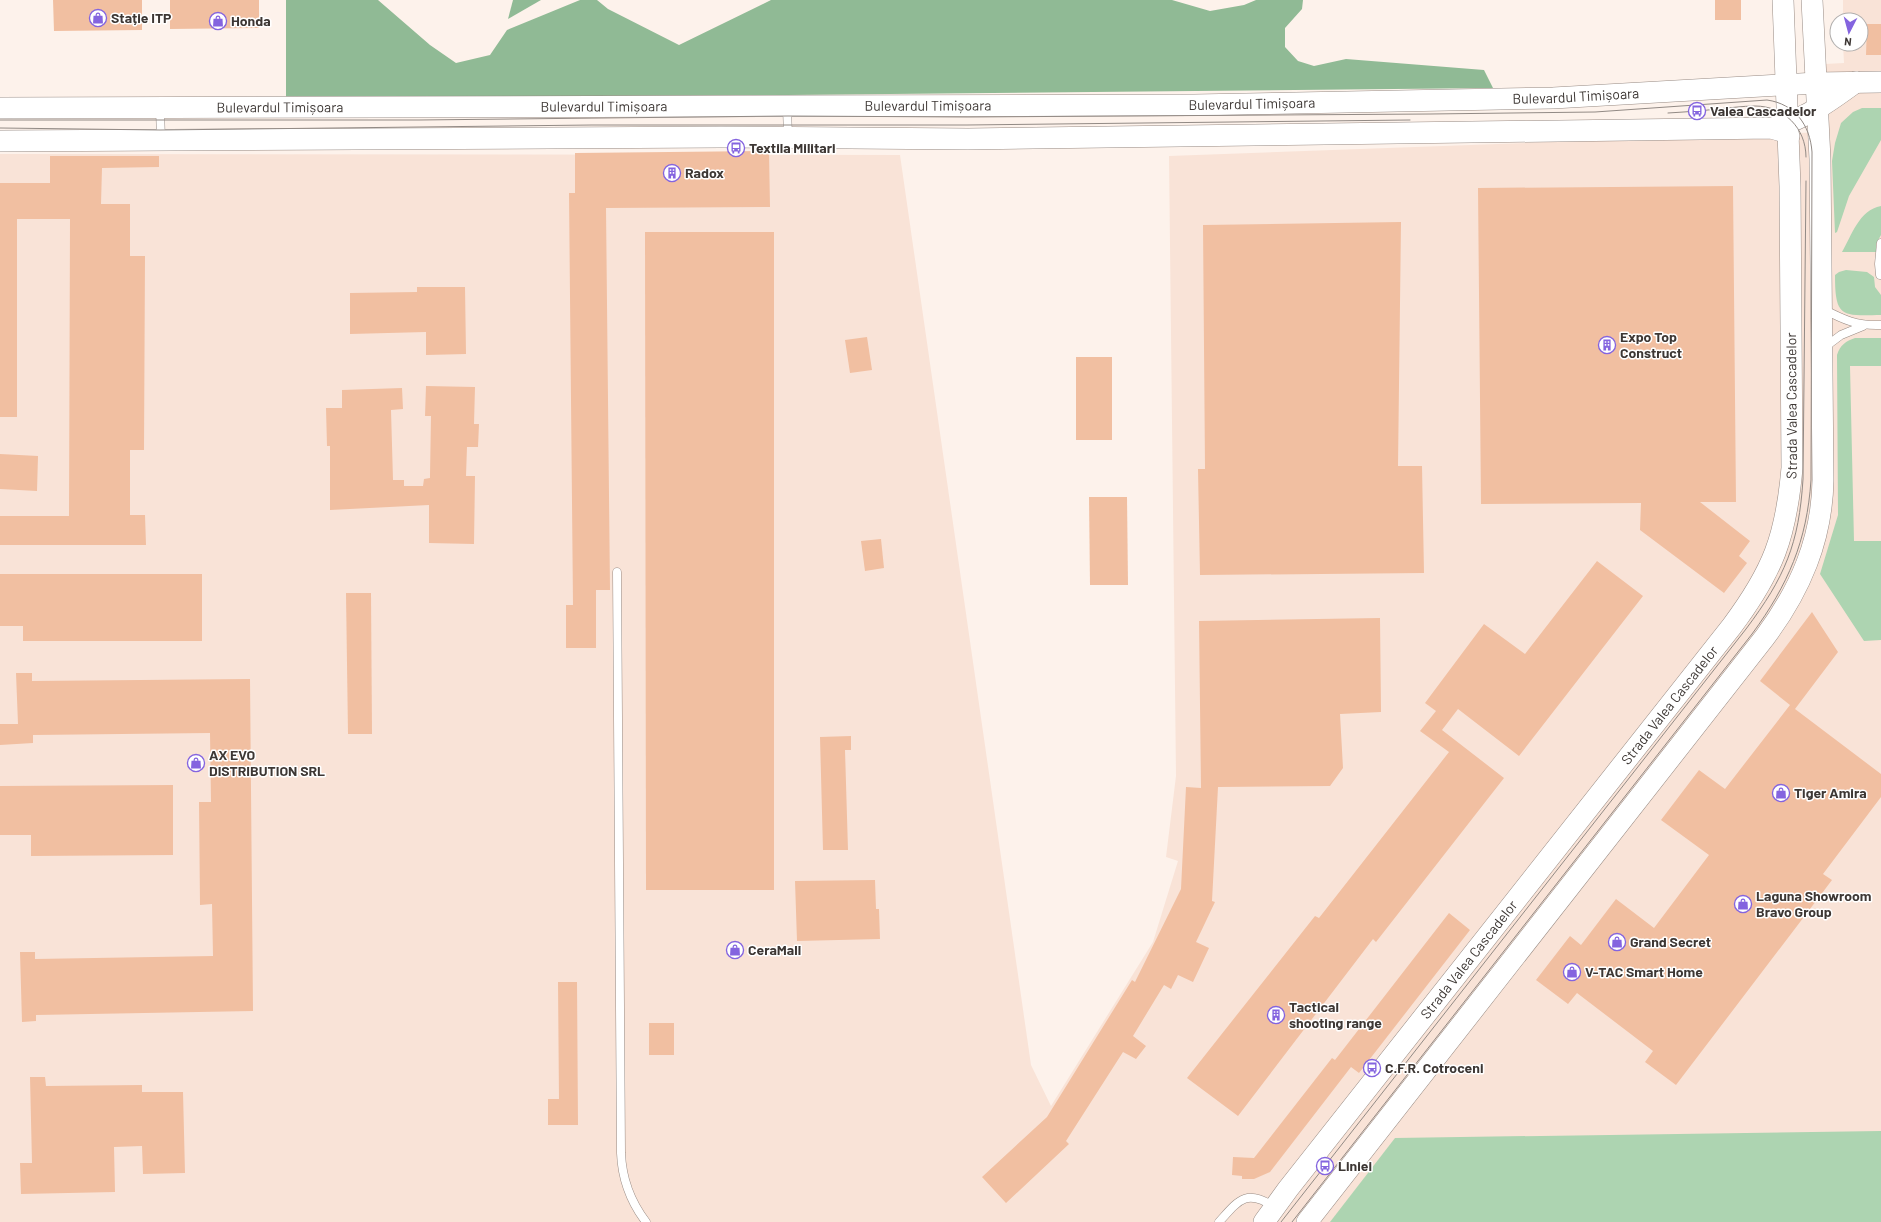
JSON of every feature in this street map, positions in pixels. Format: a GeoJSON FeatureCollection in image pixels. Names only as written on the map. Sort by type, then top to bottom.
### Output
{"type":"FeatureCollection","features":[{"type":"Feature","properties":{"kind":"main road","name":"Strada Valea Cascadelor"},"geometry":{"type":"LineString","coordinates":[[1269,1215],[1502,920],[1753,598],[1767,574],[1777,550],[1784,522],[1791,479],[1792,414],[1783,129],[1787,85],[1782,0]]}},
{"type":"Feature","properties":{"kind":"main road"},"geometry":{"type":"LineString","coordinates":[[1306,1222],[1765,637],[1789,603],[1800,582],[1816,535],[1821,510],[1823,480],[1822,308],[1817,110],[1812,0]]}},
{"type":"Feature","properties":{"kind":"main road"},"geometry":{"type":"LineString","coordinates":[[0,140],[161,141],[628,137],[968,139],[1783,129],[1817,110],[1856,82]]}},
{"type":"Feature","properties":{"kind":"main road","name":"Bulevardul Timișoara"},"geometry":{"type":"LineString","coordinates":[[0,108],[1194,105],[1553,98],[1816,83],[1881,82]]}},
{"type":"Feature","properties":{"kind":"main road"},"geometry":{"type":"LineString","coordinates":[[1783,129],[1799,102],[1816,83]]}},
{"type":"Feature","properties":{"kind":"main road"},"geometry":{"type":"LineString","coordinates":[[627,106],[628,137]]}},
{"type":"Feature","properties":{"kind":"main road"},"geometry":{"type":"LineString","coordinates":[[1791,479],[1823,480]]}},
{"type":"Feature","properties":{"kind":"main road"},"geometry":{"type":"LineString","coordinates":[[1611,780],[1637,800]]}},
{"type":"Feature","properties":{"kind":"main road"},"geometry":{"type":"LineString","coordinates":[[1502,920],[1528,940]]}},
{"type":"Feature","properties":{"kind":"lane"},"geometry":{"type":"LineString","coordinates":[[787,105],[788,138]]}},
{"type":"Feature","properties":{"kind":"lane"},"geometry":{"type":"LineString","coordinates":[[160,108],[161,141]]}},
{"type":"Feature","properties":{"kind":"lane"},"geometry":{"type":"LineString","coordinates":[[1880,275],[1879,264],[1881,243]]}},
{"type":"Feature","properties":{"kind":"lane"},"geometry":{"type":"LineString","coordinates":[[1822,308],[1842,318],[1864,325],[1881,325]]}},
{"type":"Feature","properties":{"kind":"lane"},"geometry":{"type":"LineString","coordinates":[[1822,351],[1830,342],[1840,335],[1864,325]]}},
{"type":"Feature","properties":{"kind":"lane"},"geometry":{"type":"LineString","coordinates":[[617,572],[621,1153],[625,1184],[637,1210],[646,1222]]}},
{"type":"Feature","properties":{"kind":"lane"},"geometry":{"type":"LineString","coordinates":[[1219,1222],[1240,1200],[1256,1198],[1263,1200],[1269,1215]]}},
{"type":"Feature","properties":{"kind":"shaded area"},"geometry":{"type":"Polygon","coordinates":[[[1843,0],[1881,0],[1881,1222],[0,1222],[0,154],[900,155],[1031,1065],[1051,1106],[1153,942],[1178,861],[1166,857],[1176,776],[1169,156],[1826,132],[1825,64],[1844,63],[1843,52],[1869,52],[1869,12],[1843,12],[1843,0]]]}},
{"type":"Feature","properties":{"kind":"green space"},"geometry":{"type":"Polygon","coordinates":[[[286,0],[378,0],[430,45],[456,63],[490,55],[507,30],[580,0],[597,0],[608,9],[679,45],[771,0],[1172,0],[1210,11],[1244,5],[1256,0],[1303,0],[1302,9],[1285,28],[1285,47],[1298,61],[1314,66],[1346,59],[1484,70],[1493,88],[286,100],[286,0]]]}},
{"type":"Feature","properties":{"kind":"green space"},"geometry":{"type":"Polygon","coordinates":[[[513,0],[541,0],[508,19],[513,0]]]}},
{"type":"Feature","properties":{"kind":"green space"},"geometry":{"type":"Polygon","coordinates":[[[1862,108],[1881,108],[1881,140],[1849,196],[1837,232],[1835,233],[1832,161],[1835,143],[1841,123],[1853,112],[1862,108]]]}},
{"type":"Feature","properties":{"kind":"green space"},"geometry":{"type":"Polygon","coordinates":[[[1881,206],[1881,235],[1876,244],[1876,252],[1842,252],[1857,224],[1867,212],[1873,208],[1881,206]]]}},
{"type":"Feature","properties":{"kind":"green space"},"geometry":{"type":"Polygon","coordinates":[[[1846,270],[1867,272],[1874,277],[1875,287],[1881,295],[1881,315],[1849,314],[1843,311],[1839,306],[1835,289],[1835,275],[1846,270]]]}},
{"type":"Feature","properties":{"kind":"green space"},"geometry":{"type":"Polygon","coordinates":[[[1855,338],[1881,338],[1881,366],[1850,366],[1854,541],[1881,541],[1881,640],[1864,641],[1820,574],[1838,515],[1837,355],[1844,344],[1855,338]]]}},
{"type":"Feature","properties":{"kind":"green space"},"geometry":{"type":"Polygon","coordinates":[[[1881,1131],[1881,1222],[1330,1222],[1395,1138],[1881,1131]]]}},
{"type":"Feature","properties":{"kind":"building"},"geometry":{"type":"Polygon","coordinates":[[[53,0],[142,0],[142,30],[54,31],[53,0]]]}},
{"type":"Feature","properties":{"kind":"building"},"geometry":{"type":"Polygon","coordinates":[[[170,0],[259,0],[259,28],[170,29],[170,0]]]}},
{"type":"Feature","properties":{"kind":"building"},"geometry":{"type":"Polygon","coordinates":[[[1715,0],[1741,0],[1741,20],[1715,20],[1715,0]]]}},
{"type":"Feature","properties":{"kind":"building"},"geometry":{"type":"Polygon","coordinates":[[[1869,24],[1881,24],[1881,55],[1866,55],[1866,52],[1869,52],[1869,24]]]}},
{"type":"Feature","properties":{"kind":"building"},"geometry":{"type":"Polygon","coordinates":[[[769,151],[770,207],[606,208],[610,590],[596,590],[596,648],[566,648],[566,605],[573,605],[569,193],[575,193],[575,153],[769,151]]]}},
{"type":"Feature","properties":{"kind":"building"},"geometry":{"type":"Polygon","coordinates":[[[50,156],[159,156],[159,167],[102,168],[101,204],[130,204],[130,256],[145,256],[144,450],[130,450],[130,515],[145,515],[146,545],[0,545],[0,516],[69,516],[70,219],[17,219],[17,417],[0,417],[0,183],[50,183],[50,156]]]}},
{"type":"Feature","properties":{"kind":"building","name":"Expo Top Construct"},"geometry":{"type":"Polygon","coordinates":[[[1733,186],[1736,502],[1700,502],[1750,541],[1739,556],[1747,563],[1724,593],[1640,530],[1641,503],[1481,504],[1478,188],[1733,186]]]}},
{"type":"Feature","properties":{"kind":"building"},"geometry":{"type":"Polygon","coordinates":[[[1401,222],[1398,466],[1422,466],[1424,573],[1200,575],[1198,469],[1205,469],[1203,225],[1401,222]]]}},
{"type":"Feature","properties":{"kind":"building"},"geometry":{"type":"Polygon","coordinates":[[[645,232],[774,232],[774,890],[646,890],[645,232]]]}},
{"type":"Feature","properties":{"kind":"building"},"geometry":{"type":"Polygon","coordinates":[[[417,287],[465,287],[466,354],[426,355],[426,332],[350,334],[350,293],[417,292],[417,287]]]}},
{"type":"Feature","properties":{"kind":"building"},"geometry":{"type":"Polygon","coordinates":[[[867,337],[872,370],[850,373],[845,340],[867,337]]]}},
{"type":"Feature","properties":{"kind":"building"},"geometry":{"type":"Polygon","coordinates":[[[1076,357],[1112,357],[1112,440],[1076,440],[1076,357]]]}},
{"type":"Feature","properties":{"kind":"building"},"geometry":{"type":"Polygon","coordinates":[[[426,386],[475,387],[474,424],[479,424],[478,447],[467,447],[466,476],[475,476],[474,544],[429,543],[429,505],[330,510],[330,446],[327,446],[326,408],[342,408],[342,390],[402,388],[403,409],[391,410],[393,480],[404,480],[404,486],[423,486],[424,479],[430,478],[431,416],[425,416],[426,386]]]}},
{"type":"Feature","properties":{"kind":"building"},"geometry":{"type":"Polygon","coordinates":[[[0,454],[38,456],[37,491],[0,489],[0,454]]]}},
{"type":"Feature","properties":{"kind":"building"},"geometry":{"type":"Polygon","coordinates":[[[1089,497],[1127,497],[1128,585],[1090,585],[1089,497]]]}},
{"type":"Feature","properties":{"kind":"building"},"geometry":{"type":"Polygon","coordinates":[[[881,539],[884,568],[865,571],[861,541],[881,539]]]}},
{"type":"Feature","properties":{"kind":"building"},"geometry":{"type":"Polygon","coordinates":[[[1597,561],[1643,596],[1519,756],[1458,709],[1442,730],[1504,778],[1376,942],[1373,939],[1238,1116],[1187,1078],[1315,916],[1319,918],[1449,752],[1420,731],[1436,711],[1425,703],[1484,624],[1525,654],[1597,561]]]}},
{"type":"Feature","properties":{"kind":"building"},"geometry":{"type":"Polygon","coordinates":[[[0,574],[202,574],[202,641],[23,641],[23,626],[0,626],[0,574]]]}},
{"type":"Feature","properties":{"kind":"building"},"geometry":{"type":"Polygon","coordinates":[[[346,593],[371,593],[372,734],[348,734],[346,593]]]}},
{"type":"Feature","properties":{"kind":"building"},"geometry":{"type":"Polygon","coordinates":[[[1812,612],[1838,652],[1795,709],[1881,774],[1881,797],[1823,874],[1832,880],[1676,1085],[1645,1062],[1653,1051],[1577,993],[1568,1004],[1536,980],[1570,936],[1581,945],[1616,899],[1654,928],[1709,855],[1661,820],[1699,770],[1725,789],[1790,705],[1760,681],[1812,612]]]}},
{"type":"Feature","properties":{"kind":"building"},"geometry":{"type":"Polygon","coordinates":[[[1380,618],[1381,712],[1340,714],[1343,768],[1330,786],[1218,787],[1212,901],[1215,902],[1196,942],[1209,948],[1193,982],[1178,975],[1171,989],[1164,985],[1133,1036],[1146,1046],[1136,1059],[1123,1052],[1066,1141],[1069,1144],[1006,1203],[982,1177],[1047,1117],[1132,980],[1135,982],[1181,889],[1186,787],[1201,788],[1199,621],[1380,618]]]}},
{"type":"Feature","properties":{"kind":"building"},"geometry":{"type":"Polygon","coordinates":[[[16,673],[32,673],[32,681],[250,679],[253,1011],[36,1015],[36,1021],[22,1022],[20,952],[35,952],[35,959],[213,956],[212,904],[200,905],[199,802],[211,802],[210,733],[33,735],[33,743],[0,745],[0,724],[18,724],[16,673]]]}},
{"type":"Feature","properties":{"kind":"building"},"geometry":{"type":"Polygon","coordinates":[[[851,736],[851,750],[845,750],[848,850],[823,850],[820,737],[851,736]]]}},
{"type":"Feature","properties":{"kind":"building"},"geometry":{"type":"Polygon","coordinates":[[[173,785],[173,855],[31,856],[31,835],[0,835],[0,786],[173,785]]]}},
{"type":"Feature","properties":{"kind":"building"},"geometry":{"type":"Polygon","coordinates":[[[875,880],[876,909],[879,909],[880,939],[797,941],[795,881],[875,880]]]}},
{"type":"Feature","properties":{"kind":"building"},"geometry":{"type":"Polygon","coordinates":[[[1449,913],[1470,930],[1359,1073],[1351,1067],[1270,1172],[1254,1179],[1242,1179],[1242,1176],[1232,1175],[1233,1157],[1254,1158],[1332,1058],[1335,1060],[1449,913]]]}},
{"type":"Feature","properties":{"kind":"building"},"geometry":{"type":"Polygon","coordinates":[[[558,982],[577,982],[578,1125],[548,1125],[548,1099],[559,1099],[558,982]]]}},
{"type":"Feature","properties":{"kind":"building"},"geometry":{"type":"Polygon","coordinates":[[[649,1023],[674,1023],[674,1055],[649,1055],[649,1023]]]}},
{"type":"Feature","properties":{"kind":"building"},"geometry":{"type":"Polygon","coordinates":[[[30,1077],[45,1077],[46,1086],[142,1085],[142,1092],[183,1092],[185,1173],[143,1174],[142,1146],[114,1147],[115,1192],[21,1194],[20,1163],[32,1163],[30,1077]]]}},
{"type":"Feature","properties":{"kind":"tram line"},"geometry":{"type":"LineString","coordinates":[[0,120],[419,120],[788,116],[967,117],[1430,114],[1595,112],[1767,100],[1777,102],[1793,111],[1799,117],[1808,133],[1812,152],[1811,480],[1805,523],[1794,562],[1776,598],[1752,634],[1292,1222]]}},
{"type":"Feature","properties":{"kind":"tram line"},"geometry":{"type":"LineString","coordinates":[[1668,113],[1750,106],[1766,107],[1784,114],[1798,128],[1805,146],[1806,157]]}},
{"type":"Feature","properties":{"kind":"tram line"},"geometry":{"type":"LineString","coordinates":[[0,128],[160,130],[592,125],[967,125],[1410,120]]}},
{"type":"Feature","properties":{"kind":"tram line"},"geometry":{"type":"LineString","coordinates":[[1281,1222],[1746,629],[1771,593],[1780,576],[1788,559],[1798,523],[1803,479],[1806,181]]}},
{"type":"Feature","properties":{"kind":"place","name":"Stație ITP"},"geometry":{"type":"Point","coordinates":[98,18]}},
{"type":"Feature","properties":{"kind":"place","name":"Honda"},"geometry":{"type":"Point","coordinates":[218,21]}},
{"type":"Feature","properties":{"kind":"place","name":"Valea Cascadelor"},"geometry":{"type":"Point","coordinates":[1697,111]}},
{"type":"Feature","properties":{"kind":"place","name":"Textila Militari"},"geometry":{"type":"Point","coordinates":[736,148]}},
{"type":"Feature","properties":{"kind":"place","name":"Radox"},"geometry":{"type":"Point","coordinates":[672,173]}},
{"type":"Feature","properties":{"kind":"place","name":"Expo Top Construct"},"geometry":{"type":"Point","coordinates":[1607,345]}},
{"type":"Feature","properties":{"kind":"place","name":"AX EVO DISTRIBUTION SRL"},"geometry":{"type":"Point","coordinates":[196,763]}},
{"type":"Feature","properties":{"kind":"place","name":"Tiger Amira"},"geometry":{"type":"Point","coordinates":[1781,793]}},
{"type":"Feature","properties":{"kind":"place","name":"Laguna Showroom Bravo Group"},"geometry":{"type":"Point","coordinates":[1743,904]}},
{"type":"Feature","properties":{"kind":"place","name":"Grand Secret"},"geometry":{"type":"Point","coordinates":[1617,942]}},
{"type":"Feature","properties":{"kind":"place","name":"CeraMall"},"geometry":{"type":"Point","coordinates":[735,950]}},
{"type":"Feature","properties":{"kind":"place","name":"V-TAC Smart Home"},"geometry":{"type":"Point","coordinates":[1572,972]}},
{"type":"Feature","properties":{"kind":"place","name":"Tactical shooting range"},"geometry":{"type":"Point","coordinates":[1276,1015]}},
{"type":"Feature","properties":{"kind":"place","name":"C.F.R. Cotroceni"},"geometry":{"type":"Point","coordinates":[1372,1068]}},
{"type":"Feature","properties":{"kind":"place","name":"Liniei"},"geometry":{"type":"Point","coordinates":[1325,1166]}}]}
